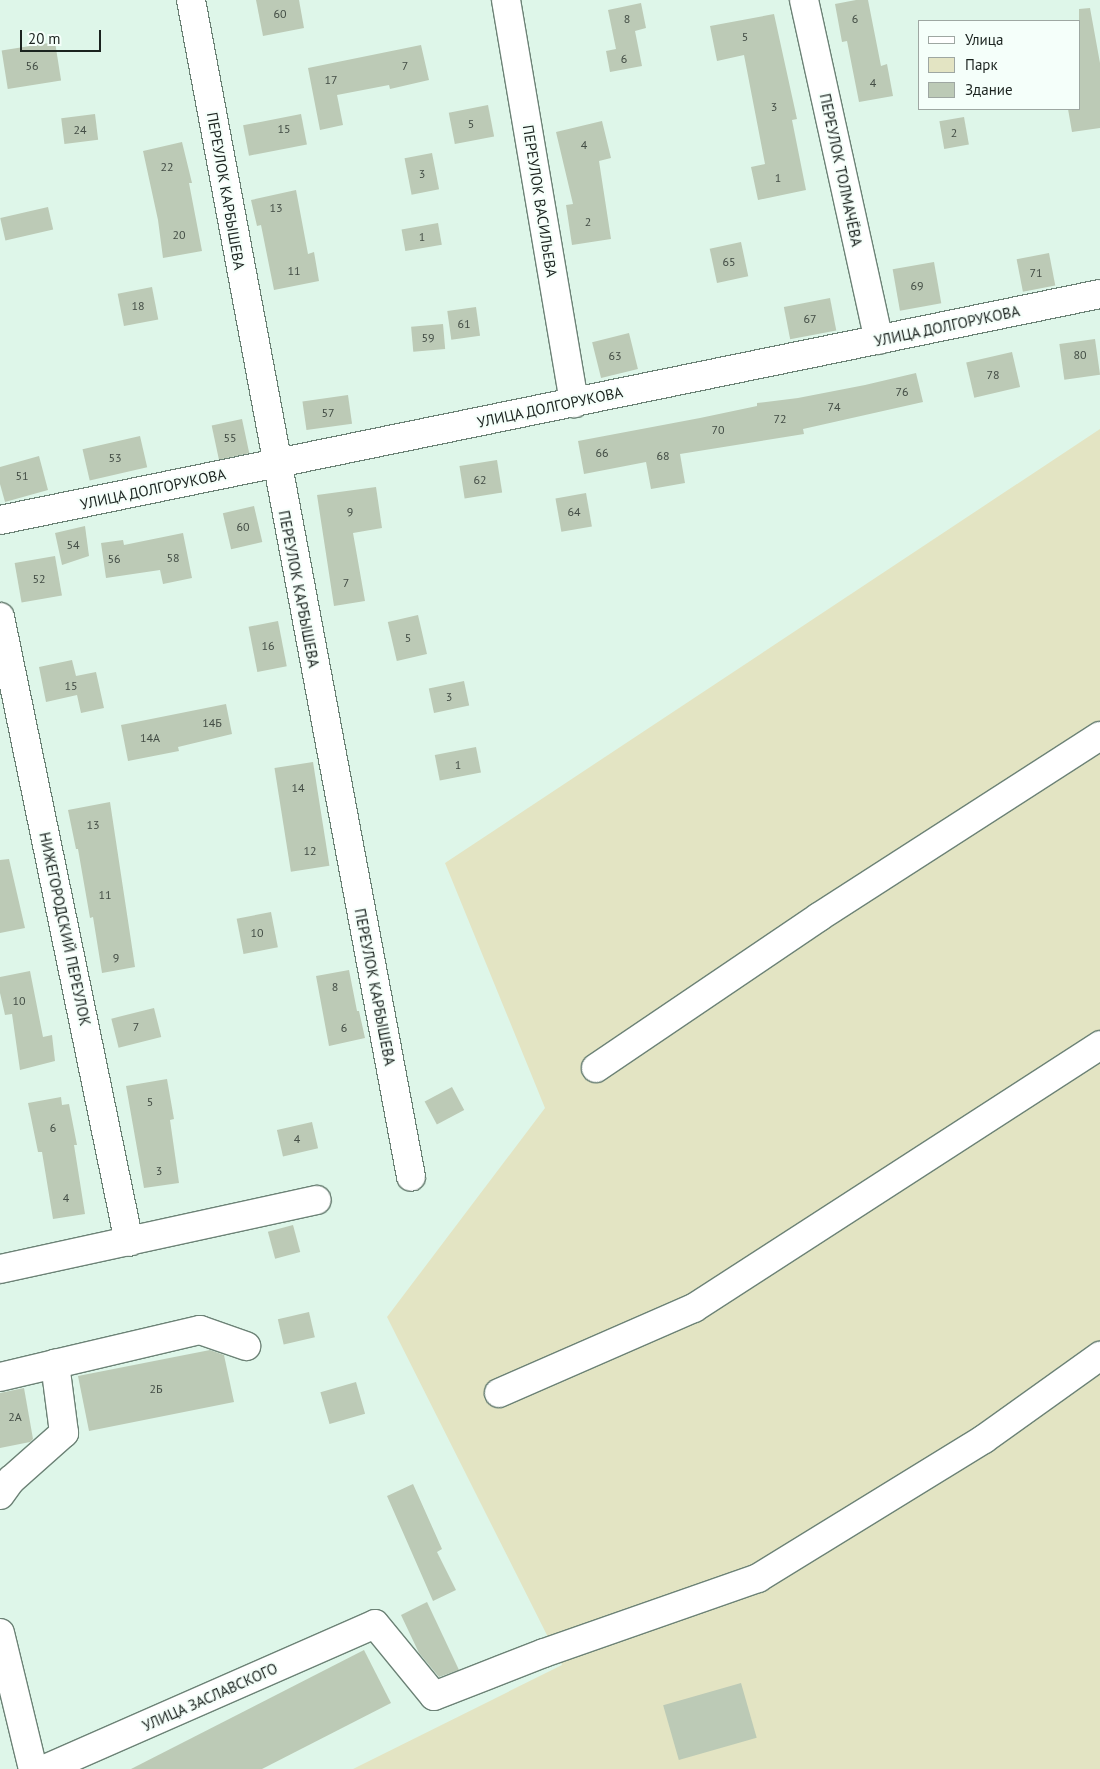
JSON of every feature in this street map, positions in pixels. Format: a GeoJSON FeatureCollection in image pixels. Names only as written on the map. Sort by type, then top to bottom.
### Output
{"type":"FeatureCollection","features":[{"type":"Feature","properties":{"kind":"street","name":"ПЕРЕУЛОК КАРБЫШЕВА"},"geometry":{"type":"LineString","coordinates":[[191,0],[276,464],[411,1177]]}},
{"type":"Feature","properties":{"kind":"street","name":"ПЕРЕУЛОК ВАСИЛЬЕВА"},"geometry":{"type":"LineString","coordinates":[[506,0],[574,403]]}},
{"type":"Feature","properties":{"kind":"street","name":"ПЕРЕУЛОК ТОЛМАЧЁВА"},"geometry":{"type":"LineString","coordinates":[[804,0],[879,340]]}},
{"type":"Feature","properties":{"kind":"street","name":"УЛИЦА ДОЛГОРУКОВА"},"geometry":{"type":"LineString","coordinates":[[0,520],[1100,294]]}},
{"type":"Feature","properties":{"kind":"street","name":"НИЖЕГОРОДСКИЙ ПЕРЕУЛОК"},"geometry":{"type":"LineString","coordinates":[[0,617],[129,1242]]}},
{"type":"Feature","properties":{"kind":"street"},"geometry":{"type":"LineString","coordinates":[[596,1068],[819,917],[1100,736]]}},
{"type":"Feature","properties":{"kind":"street"},"geometry":{"type":"LineString","coordinates":[[499,1392],[694,1308],[1100,1045]]}},
{"type":"Feature","properties":{"kind":"street"},"geometry":{"type":"LineString","coordinates":[[0,1269],[317,1200]]}},
{"type":"Feature","properties":{"kind":"street"},"geometry":{"type":"LineString","coordinates":[[0,1378],[200,1330],[246,1346]]}},
{"type":"Feature","properties":{"kind":"street","name":"УЛИЦА ЗАСЛАВСКОГО"},"geometry":{"type":"LineString","coordinates":[[45,1769],[375,1624],[434,1696],[544,1653],[758,1578],[984,1439],[1100,1356]]}},
{"type":"Feature","properties":{"kind":"street"},"geometry":{"type":"LineString","coordinates":[[0,1495],[11,1480],[64,1433],[55,1364]]}},
{"type":"Feature","properties":{"kind":"street"},"geometry":{"type":"LineString","coordinates":[[0,1633],[33,1769]]}},
{"type":"Feature","properties":{"kind":"green space"},"geometry":{"type":"Polygon","coordinates":[[[1100,429],[1100,1769],[353,1769],[562,1665],[387,1317],[545,1108],[445,863],[1100,429]]]}},
{"type":"Feature","properties":{"kind":"building"},"geometry":{"type":"Polygon","coordinates":[[[256,0],[299,0],[304,28],[263,36],[256,0]]]}},
{"type":"Feature","properties":{"kind":"building"},"geometry":{"type":"Polygon","coordinates":[[[868,0],[881,66],[887,64],[893,96],[859,102],[847,41],[842,42],[835,4],[868,0]]]}},
{"type":"Feature","properties":{"kind":"building"},"geometry":{"type":"Polygon","coordinates":[[[641,3],[646,28],[635,31],[642,66],[610,72],[606,51],[616,49],[608,10],[641,3]]]}},
{"type":"Feature","properties":{"kind":"building"},"geometry":{"type":"Polygon","coordinates":[[[1090,8],[1100,63],[1100,128],[1072,132],[1068,110],[1080,110],[1079,9],[1090,8]]]}},
{"type":"Feature","properties":{"kind":"building"},"geometry":{"type":"Polygon","coordinates":[[[774,14],[797,119],[792,120],[806,190],[758,200],[751,167],[765,164],[744,55],[717,61],[710,26],[774,14]]]}},
{"type":"Feature","properties":{"kind":"building"},"geometry":{"type":"Polygon","coordinates":[[[55,42],[61,81],[8,89],[2,50],[55,42]]]}},
{"type":"Feature","properties":{"kind":"building"},"geometry":{"type":"Polygon","coordinates":[[[421,45],[429,80],[390,89],[389,85],[337,95],[343,125],[320,130],[308,68],[421,45]]]}},
{"type":"Feature","properties":{"kind":"building"},"geometry":{"type":"Polygon","coordinates":[[[488,105],[494,136],[455,144],[449,113],[488,105]]]}},
{"type":"Feature","properties":{"kind":"building"},"geometry":{"type":"Polygon","coordinates":[[[95,114],[98,140],[64,144],[61,118],[95,114]]]}},
{"type":"Feature","properties":{"kind":"building"},"geometry":{"type":"Polygon","coordinates":[[[301,114],[307,144],[249,156],[243,125],[301,114]]]}},
{"type":"Feature","properties":{"kind":"building"},"geometry":{"type":"Polygon","coordinates":[[[964,117],[969,145],[944,149],[939,121],[964,117]]]}},
{"type":"Feature","properties":{"kind":"building"},"geometry":{"type":"Polygon","coordinates":[[[602,121],[611,158],[599,161],[611,239],[572,245],[566,205],[573,204],[556,132],[602,121]]]}},
{"type":"Feature","properties":{"kind":"building"},"geometry":{"type":"Polygon","coordinates":[[[182,142],[192,183],[189,183],[202,251],[163,258],[158,220],[143,151],[182,142]]]}},
{"type":"Feature","properties":{"kind":"building"},"geometry":{"type":"Polygon","coordinates":[[[432,153],[439,189],[412,195],[405,158],[432,153]]]}},
{"type":"Feature","properties":{"kind":"building"},"geometry":{"type":"Polygon","coordinates":[[[296,190],[308,254],[314,252],[319,281],[274,290],[261,225],[257,226],[251,200],[296,190]]]}},
{"type":"Feature","properties":{"kind":"building"},"geometry":{"type":"Polygon","coordinates":[[[48,207],[53,229],[5,240],[0,218],[48,207]]]}},
{"type":"Feature","properties":{"kind":"building"},"geometry":{"type":"Polygon","coordinates":[[[438,223],[442,245],[405,251],[402,229],[438,223]]]}},
{"type":"Feature","properties":{"kind":"building"},"geometry":{"type":"Polygon","coordinates":[[[741,242],[748,276],[717,283],[710,249],[741,242]]]}},
{"type":"Feature","properties":{"kind":"building"},"geometry":{"type":"Polygon","coordinates":[[[1049,253],[1055,285],[1023,292],[1017,259],[1049,253]]]}},
{"type":"Feature","properties":{"kind":"building"},"geometry":{"type":"Polygon","coordinates":[[[934,262],[941,303],[900,311],[893,269],[934,262]]]}},
{"type":"Feature","properties":{"kind":"building"},"geometry":{"type":"Polygon","coordinates":[[[152,287],[158,319],[124,326],[118,294],[152,287]]]}},
{"type":"Feature","properties":{"kind":"building"},"geometry":{"type":"Polygon","coordinates":[[[830,298],[836,330],[790,339],[784,307],[830,298]]]}},
{"type":"Feature","properties":{"kind":"building"},"geometry":{"type":"Polygon","coordinates":[[[476,307],[480,336],[451,340],[447,311],[476,307]]]}},
{"type":"Feature","properties":{"kind":"building"},"geometry":{"type":"Polygon","coordinates":[[[443,324],[445,349],[413,352],[411,327],[443,324]]]}},
{"type":"Feature","properties":{"kind":"building"},"geometry":{"type":"Polygon","coordinates":[[[629,333],[638,369],[601,378],[592,342],[629,333]]]}},
{"type":"Feature","properties":{"kind":"building"},"geometry":{"type":"Polygon","coordinates":[[[1095,339],[1100,375],[1064,380],[1059,344],[1095,339]]]}},
{"type":"Feature","properties":{"kind":"building"},"geometry":{"type":"Polygon","coordinates":[[[1012,352],[1020,387],[974,398],[966,363],[1012,352]]]}},
{"type":"Feature","properties":{"kind":"building"},"geometry":{"type":"Polygon","coordinates":[[[916,373],[923,402],[803,429],[804,434],[680,454],[685,483],[651,489],[646,462],[584,474],[578,441],[757,406],[757,403],[798,398],[916,373]]]}},
{"type":"Feature","properties":{"kind":"building"},"geometry":{"type":"Polygon","coordinates":[[[348,395],[352,424],[306,430],[302,401],[348,395]]]}},
{"type":"Feature","properties":{"kind":"building"},"geometry":{"type":"Polygon","coordinates":[[[242,419],[249,453],[219,460],[212,425],[242,419]]]}},
{"type":"Feature","properties":{"kind":"building"},"geometry":{"type":"Polygon","coordinates":[[[140,436],[147,467],[90,480],[83,449],[140,436]]]}},
{"type":"Feature","properties":{"kind":"building"},"geometry":{"type":"Polygon","coordinates":[[[39,456],[48,490],[5,502],[0,484],[0,467],[39,456]]]}},
{"type":"Feature","properties":{"kind":"building"},"geometry":{"type":"Polygon","coordinates":[[[497,460],[502,493],[465,499],[459,466],[497,460]]]}},
{"type":"Feature","properties":{"kind":"building"},"geometry":{"type":"Polygon","coordinates":[[[376,487],[382,528],[353,533],[365,601],[334,606],[317,495],[376,487]]]}},
{"type":"Feature","properties":{"kind":"building"},"geometry":{"type":"Polygon","coordinates":[[[586,493],[592,526],[561,532],[555,498],[586,493]]]}},
{"type":"Feature","properties":{"kind":"building"},"geometry":{"type":"Polygon","coordinates":[[[254,506],[262,542],[231,549],[223,513],[254,506]]]}},
{"type":"Feature","properties":{"kind":"building"},"geometry":{"type":"Polygon","coordinates":[[[85,526],[89,556],[62,565],[55,533],[85,526]]]}},
{"type":"Feature","properties":{"kind":"building"},"geometry":{"type":"Polygon","coordinates":[[[183,533],[192,578],[163,584],[160,570],[106,578],[101,543],[123,540],[124,545],[183,533]]]}},
{"type":"Feature","properties":{"kind":"building"},"geometry":{"type":"Polygon","coordinates":[[[55,556],[62,595],[22,603],[15,563],[55,556]]]}},
{"type":"Feature","properties":{"kind":"building"},"geometry":{"type":"Polygon","coordinates":[[[418,615],[427,654],[397,661],[388,622],[418,615]]]}},
{"type":"Feature","properties":{"kind":"building"},"geometry":{"type":"Polygon","coordinates":[[[278,621],[287,666],[257,672],[249,627],[278,621]]]}},
{"type":"Feature","properties":{"kind":"building"},"geometry":{"type":"Polygon","coordinates":[[[72,660],[76,676],[96,672],[104,708],[81,713],[77,695],[46,702],[39,667],[72,660]]]}},
{"type":"Feature","properties":{"kind":"building"},"geometry":{"type":"Polygon","coordinates":[[[464,681],[469,705],[434,713],[429,688],[464,681]]]}},
{"type":"Feature","properties":{"kind":"building"},"geometry":{"type":"Polygon","coordinates":[[[226,704],[232,734],[178,747],[179,751],[128,761],[121,725],[226,704]]]}},
{"type":"Feature","properties":{"kind":"building"},"geometry":{"type":"Polygon","coordinates":[[[476,747],[481,773],[440,781],[435,755],[476,747]]]}},
{"type":"Feature","properties":{"kind":"building"},"geometry":{"type":"Polygon","coordinates":[[[313,762],[329,866],[291,872],[274,768],[313,762]]]}},
{"type":"Feature","properties":{"kind":"building"},"geometry":{"type":"Polygon","coordinates":[[[110,802],[135,967],[102,973],[93,917],[90,918],[78,849],[76,849],[68,810],[110,802]]]}},
{"type":"Feature","properties":{"kind":"building"},"geometry":{"type":"Polygon","coordinates":[[[9,859],[25,928],[0,933],[0,860],[9,859]]]}},
{"type":"Feature","properties":{"kind":"building"},"geometry":{"type":"Polygon","coordinates":[[[271,912],[278,947],[244,954],[237,919],[271,912]]]}},
{"type":"Feature","properties":{"kind":"building"},"geometry":{"type":"Polygon","coordinates":[[[349,970],[357,1011],[359,1011],[365,1038],[329,1046],[316,976],[349,970]]]}},
{"type":"Feature","properties":{"kind":"building"},"geometry":{"type":"Polygon","coordinates":[[[30,971],[43,1037],[52,1035],[55,1061],[20,1070],[12,1014],[5,1015],[0,993],[0,977],[30,971]]]}},
{"type":"Feature","properties":{"kind":"building"},"geometry":{"type":"Polygon","coordinates":[[[154,1008],[161,1037],[119,1048],[111,1019],[154,1008]]]}},
{"type":"Feature","properties":{"kind":"building"},"geometry":{"type":"Polygon","coordinates":[[[167,1079],[174,1119],[170,1120],[179,1183],[144,1188],[126,1086],[167,1079]]]}},
{"type":"Feature","properties":{"kind":"building"},"geometry":{"type":"Polygon","coordinates":[[[452,1087],[464,1110],[437,1125],[425,1102],[452,1087]]]}},
{"type":"Feature","properties":{"kind":"building"},"geometry":{"type":"Polygon","coordinates":[[[61,1097],[62,1105],[69,1104],[77,1145],[74,1145],[85,1214],[53,1219],[42,1152],[38,1152],[28,1103],[61,1097]]]}},
{"type":"Feature","properties":{"kind":"building"},"geometry":{"type":"Polygon","coordinates":[[[312,1122],[318,1148],[283,1156],[277,1130],[312,1122]]]}},
{"type":"Feature","properties":{"kind":"building"},"geometry":{"type":"Polygon","coordinates":[[[293,1225],[300,1252],[275,1259],[268,1232],[293,1225]]]}},
{"type":"Feature","properties":{"kind":"building"},"geometry":{"type":"Polygon","coordinates":[[[309,1312],[315,1337],[284,1345],[278,1319],[309,1312]]]}},
{"type":"Feature","properties":{"kind":"building"},"geometry":{"type":"Polygon","coordinates":[[[210,1350],[224,1355],[234,1402],[89,1431],[78,1376],[210,1350]]]}},
{"type":"Feature","properties":{"kind":"building"},"geometry":{"type":"Polygon","coordinates":[[[356,1382],[365,1414],[330,1424],[320,1392],[356,1382]]]}},
{"type":"Feature","properties":{"kind":"building"},"geometry":{"type":"Polygon","coordinates":[[[24,1388],[33,1439],[30,1442],[0,1448],[0,1393],[24,1388]]]}},
{"type":"Feature","properties":{"kind":"building"},"geometry":{"type":"Polygon","coordinates":[[[413,1484],[442,1549],[437,1552],[456,1590],[433,1601],[387,1496],[413,1484]]]}},
{"type":"Feature","properties":{"kind":"building"},"geometry":{"type":"Polygon","coordinates":[[[427,1602],[459,1670],[439,1677],[419,1653],[401,1615],[427,1602]]]}},
{"type":"Feature","properties":{"kind":"building"},"geometry":{"type":"Polygon","coordinates":[[[364,1650],[391,1703],[262,1769],[131,1769],[364,1650]]]}},
{"type":"Feature","properties":{"kind":"building"},"geometry":{"type":"Polygon","coordinates":[[[741,1683],[757,1738],[679,1760],[663,1705],[741,1683]]]}}]}
